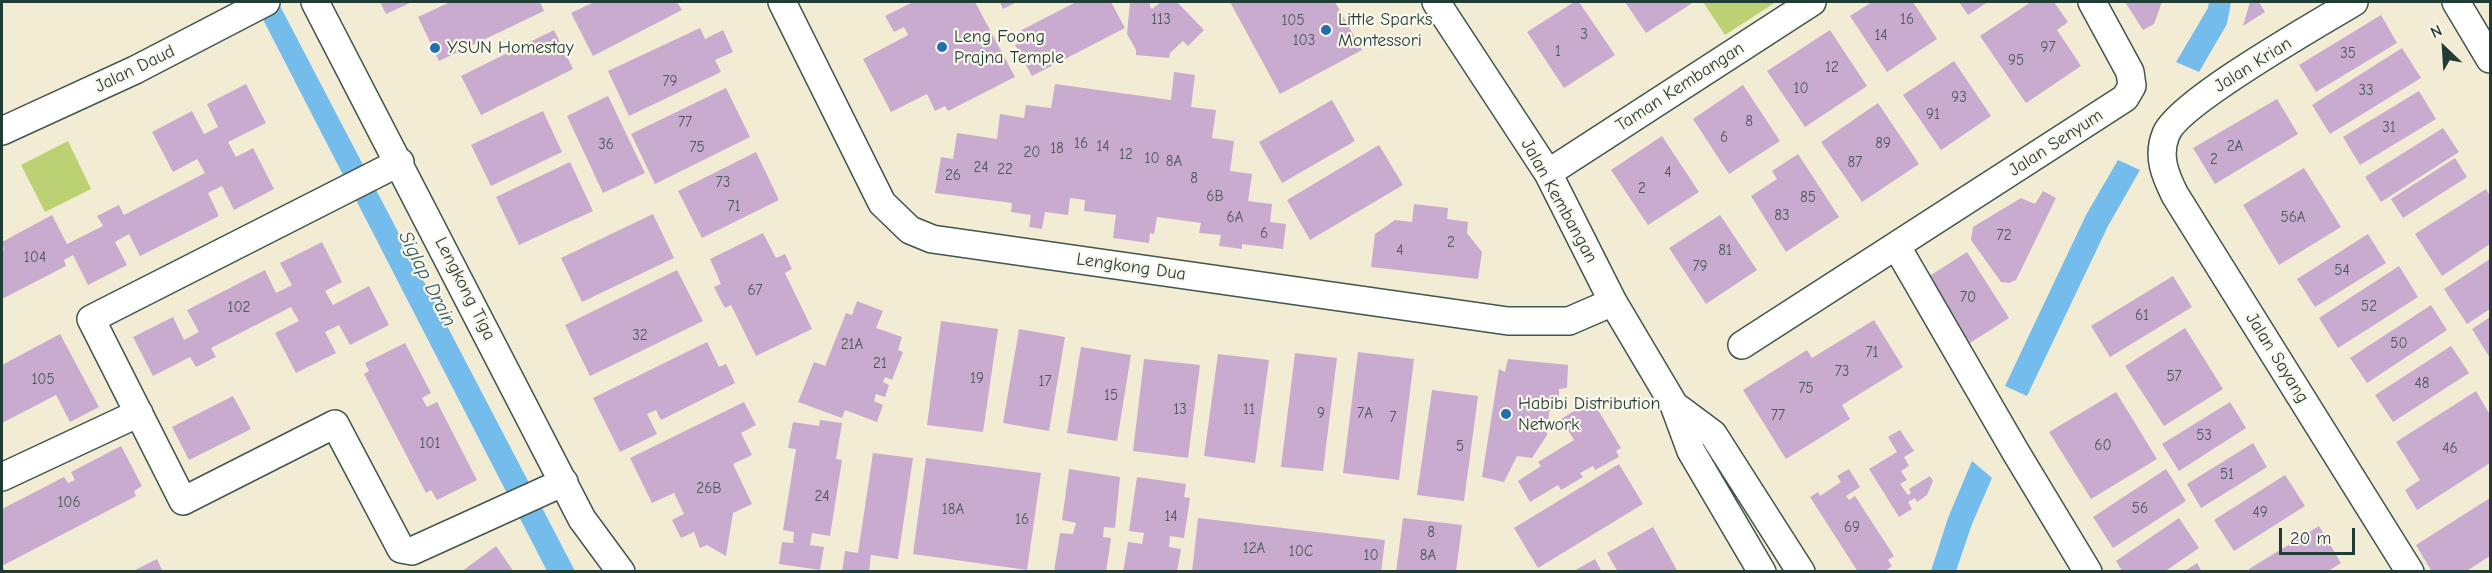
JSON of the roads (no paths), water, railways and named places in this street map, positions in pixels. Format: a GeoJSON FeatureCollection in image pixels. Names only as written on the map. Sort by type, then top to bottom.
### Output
{"type":"FeatureCollection","features":[{"type":"Feature","properties":{"kind":"street","name":"Lengkong Tiga"},"geometry":{"type":"LineString","coordinates":[[315,2],[400,162],[552,487],[582,519],[621,572]]}},
{"type":"Feature","properties":{"kind":"street","name":"Lengkong Dua"},"geometry":{"type":"LineString","coordinates":[[782,2],[882,203],[910,230],[932,239],[1508,321],[1569,321],[1613,302]]}},
{"type":"Feature","properties":{"kind":"street","name":"Jalan Kembangan"},"geometry":{"type":"LineString","coordinates":[[1436,2],[1548,173],[1613,302],[1674,405],[1691,451],[1762,572]]}},
{"type":"Feature","properties":{"kind":"street","name":"Taman Kembangan"},"geometry":{"type":"LineString","coordinates":[[1548,173],[1812,2]]}},
{"type":"Feature","properties":{"kind":"street","name":"Jalan Senyum"},"geometry":{"type":"LineString","coordinates":[[1742,345],[2125,98],[2132,86],[2130,72],[2092,2]]}},
{"type":"Feature","properties":{"kind":"street","name":"Jalan Krian"},"geometry":{"type":"LineString","coordinates":[[2164,140],[2167,130],[2195,102],[2354,2]]}},
{"type":"Feature","properties":{"kind":"street"},"geometry":{"type":"LineString","coordinates":[[2456,2],[2490,59]]}},
{"type":"Feature","properties":{"kind":"street","name":"Jalan Daud"},"geometry":{"type":"LineString","coordinates":[[2,131],[135,70],[254,8]]}},
{"type":"Feature","properties":{"kind":"street","name":"Jalan Sayang"},"geometry":{"type":"LineString","coordinates":[[2164,140],[2161,158],[2166,177],[2175,195],[2410,572]]}},
{"type":"Feature","properties":{"kind":"street"},"geometry":{"type":"LineString","coordinates":[[400,162],[91,319],[183,501],[335,424],[401,549],[412,551],[552,487]]}},
{"type":"Feature","properties":{"kind":"street"},"geometry":{"type":"LineString","coordinates":[[1897,247],[2088,572]]}},
{"type":"Feature","properties":{"kind":"street","name":"Jalan Kembangan"},"geometry":{"type":"LineString","coordinates":[[1674,405],[1713,434],[1801,572]]}},
{"type":"Feature","properties":{"kind":"street"},"geometry":{"type":"LineString","coordinates":[[2,477],[138,413]]}},
{"type":"Feature","properties":{"kind":"water"},"geometry":{"type":"Polygon","coordinates":[[[254,2],[278,2],[575,571],[547,571],[254,2]]]}},
{"type":"Feature","properties":{"kind":"water"},"geometry":{"type":"Polygon","coordinates":[[[2209,2],[2231,2],[2227,24],[2199,72],[2176,62],[2208,8],[2209,2]]]}},
{"type":"Feature","properties":{"kind":"water"},"geometry":{"type":"Polygon","coordinates":[[[2118,160],[2140,170],[2108,226],[2027,396],[2005,386],[2086,215],[2118,160]]]}},
{"type":"Feature","properties":{"kind":"water"},"geometry":{"type":"Polygon","coordinates":[[[1972,461],[1992,478],[1972,524],[1956,571],[1931,571],[1948,518],[1972,461]]]}},
{"type":"Feature","properties":{"kind":"place","name":"Little Sparks Montessori"},"geometry":{"type":"Point","coordinates":[1326,30]}},
{"type":"Feature","properties":{"kind":"place","name":"Leng Foong Prajna Temple"},"geometry":{"type":"Point","coordinates":[942,47]}},
{"type":"Feature","properties":{"kind":"place","name":"YSUN Homestay"},"geometry":{"type":"Point","coordinates":[435,48]}},
{"type":"Feature","properties":{"kind":"place","name":"Habibi Distribution Network"},"geometry":{"type":"Point","coordinates":[1506,414]}},
{"type":"Feature","properties":{"kind":"water label","name":"Siglap Drain"},"geometry":{"type":"Point","coordinates":[427,279]}}]}
